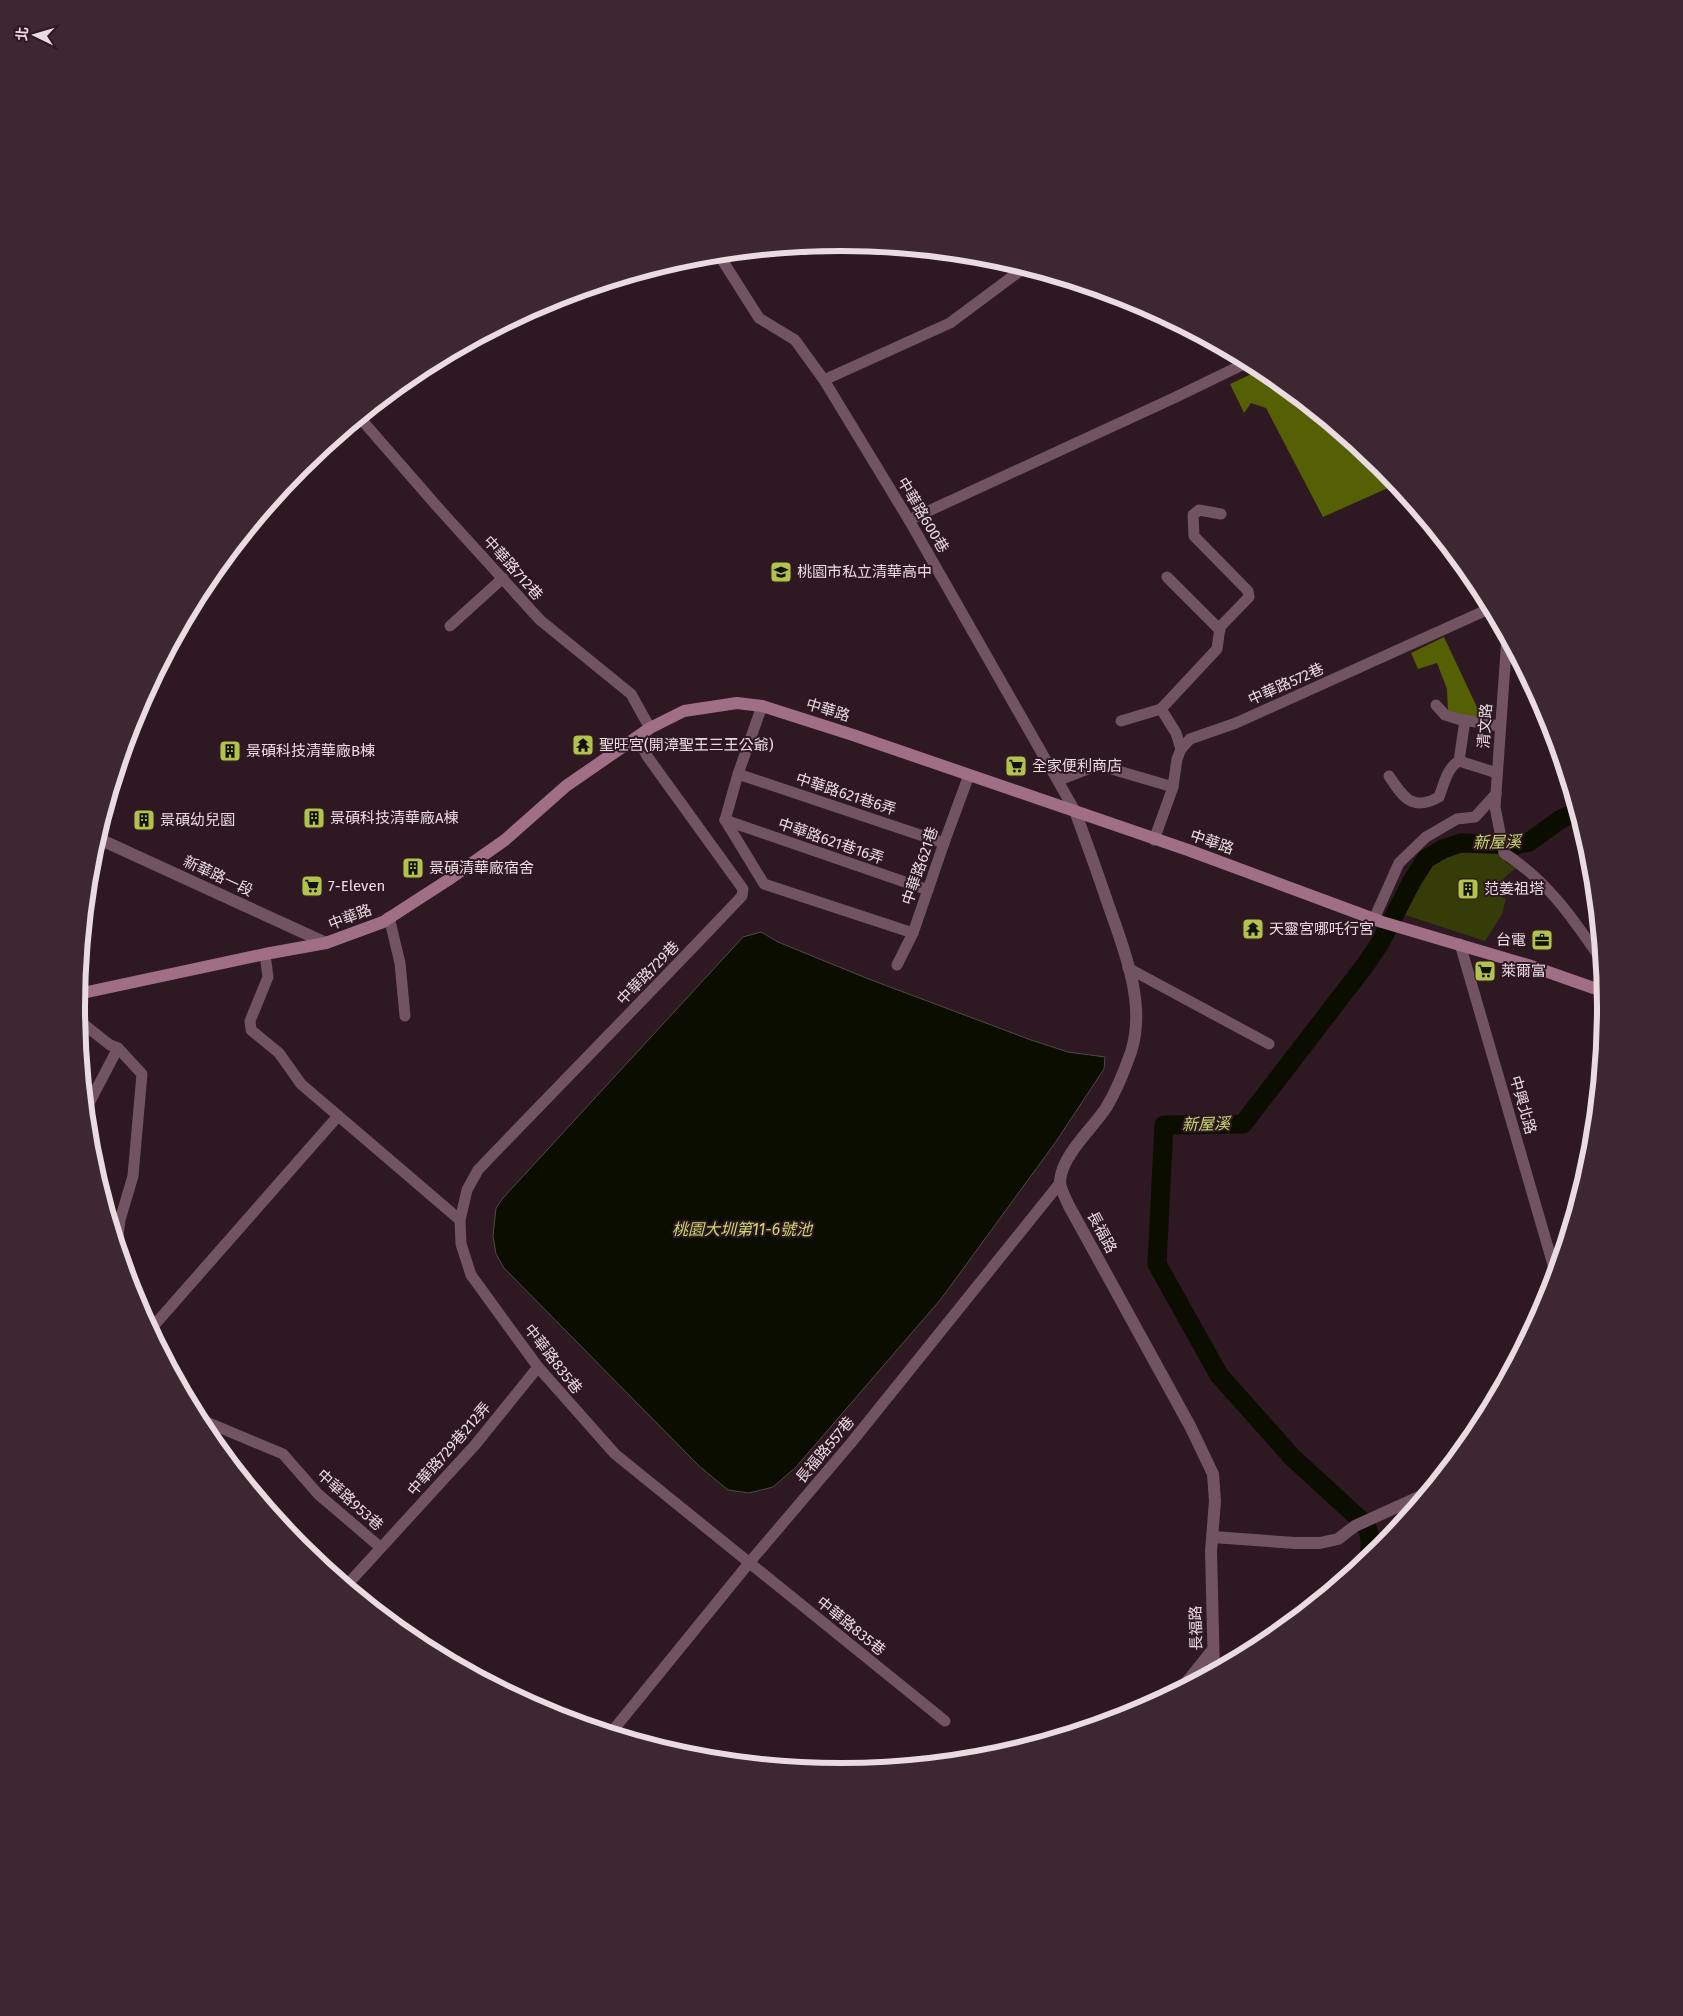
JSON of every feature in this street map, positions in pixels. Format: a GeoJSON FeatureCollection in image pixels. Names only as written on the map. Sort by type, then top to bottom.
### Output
{"type":"FeatureCollection","features":[{"type":"Feature","properties":{"kind":"main road","name":"中華路"},"geometry":{"type":"LineString","coordinates":[[86,992],[326,943],[375,925],[448,880],[505,840],[566,786],[650,728],[684,711],[736,703],[762,706],[853,734],[1252,873],[1378,920],[1460,944],[1597,989]]}},
{"type":"Feature","properties":{"kind":"street","name":"中華路600巷"},"geometry":{"type":"LineString","coordinates":[[722,261],[759,318],[795,340],[824,380],[909,520],[1075,811]]}},
{"type":"Feature","properties":{"kind":"street"},"geometry":{"type":"LineString","coordinates":[[824,380],[950,323],[1018,273]]}},
{"type":"Feature","properties":{"kind":"street"},"geometry":{"type":"LineString","coordinates":[[909,520],[1240,366]]}},
{"type":"Feature","properties":{"kind":"street","name":"中華路712巷"},"geometry":{"type":"LineString","coordinates":[[364,422],[540,620],[631,694],[650,728]]}},
{"type":"Feature","properties":{"kind":"street"},"geometry":{"type":"LineString","coordinates":[[1121,722],[1161,709],[1217,649],[1220,630],[1224,622],[1249,597],[1248,591],[1194,536],[1193,515],[1198,510],[1221,514]]}},
{"type":"Feature","properties":{"kind":"street"},"geometry":{"type":"LineString","coordinates":[[1167,577],[1220,630]]}},
{"type":"Feature","properties":{"kind":"street"},"geometry":{"type":"LineString","coordinates":[[450,626],[503,578]]}},
{"type":"Feature","properties":{"kind":"street","name":"中華路572巷"},"geometry":{"type":"LineString","coordinates":[[1181,749],[1190,740],[1236,723],[1485,611]]}},
{"type":"Feature","properties":{"kind":"street","name":"清文路"},"geometry":{"type":"LineString","coordinates":[[1506,647],[1499,726],[1496,794],[1497,816],[1504,854],[1526,867],[1567,910],[1595,951]]}},
{"type":"Feature","properties":{"kind":"street"},"geometry":{"type":"LineString","coordinates":[[1436,705],[1445,715],[1499,726]]}},
{"type":"Feature","properties":{"kind":"street"},"geometry":{"type":"LineString","coordinates":[[762,706],[738,774],[725,820],[764,884],[913,933]]}},
{"type":"Feature","properties":{"kind":"street"},"geometry":{"type":"LineString","coordinates":[[1154,840],[1173,787],[1177,759],[1181,749],[1176,734],[1161,709]]}},
{"type":"Feature","properties":{"kind":"street"},"geometry":{"type":"LineString","coordinates":[[1460,761],[1465,720]]}},
{"type":"Feature","properties":{"kind":"street","name":"中華路729巷"},"geometry":{"type":"LineString","coordinates":[[460,1220],[467,1190],[478,1170],[742,896],[743,889],[647,756],[637,737]]}},
{"type":"Feature","properties":{"kind":"street"},"geometry":{"type":"LineString","coordinates":[[1389,776],[1402,796],[1414,803],[1422,804],[1439,797],[1453,765],[1460,761],[1497,773]]}},
{"type":"Feature","properties":{"kind":"street"},"geometry":{"type":"LineString","coordinates":[[1059,780],[1098,765],[1173,787]]}},
{"type":"Feature","properties":{"kind":"street","name":"中華路621巷6弄"},"geometry":{"type":"LineString","coordinates":[[738,774],[944,843]]}},
{"type":"Feature","properties":{"kind":"street","name":"中華路621巷"},"geometry":{"type":"LineString","coordinates":[[897,965],[913,933],[970,775]]}},
{"type":"Feature","properties":{"kind":"street"},"geometry":{"type":"LineString","coordinates":[[1378,920],[1399,863],[1426,836],[1457,819],[1475,816],[1496,794]]}},
{"type":"Feature","properties":{"kind":"street"},"geometry":{"type":"LineString","coordinates":[[1060,1183],[1064,1166],[1069,1156],[1105,1109],[1119,1086],[1132,1050],[1136,1018],[1133,984],[1121,939],[1075,811]]}},
{"type":"Feature","properties":{"kind":"street","name":"中華路621巷16弄"},"geometry":{"type":"LineString","coordinates":[[725,820],[928,890]]}},
{"type":"Feature","properties":{"kind":"street","name":"新華路一段"},"geometry":{"type":"LineString","coordinates":[[104,841],[326,943]]}},
{"type":"Feature","properties":{"kind":"street"},"geometry":{"type":"LineString","coordinates":[[389,918],[400,962],[405,1016]]}},
{"type":"Feature","properties":{"kind":"street","name":"中興北路"},"geometry":{"type":"LineString","coordinates":[[1460,944],[1553,1264]]}},
{"type":"Feature","properties":{"kind":"street"},"geometry":{"type":"LineString","coordinates":[[265,954],[268,978],[250,1021],[251,1030],[279,1052],[301,1084],[460,1220]]}},
{"type":"Feature","properties":{"kind":"street"},"geometry":{"type":"LineString","coordinates":[[1128,968],[1269,1044]]}},
{"type":"Feature","properties":{"kind":"street"},"geometry":{"type":"LineString","coordinates":[[86,1026],[110,1045],[118,1048],[142,1074],[133,1176],[119,1230]]}},
{"type":"Feature","properties":{"kind":"street"},"geometry":{"type":"LineString","coordinates":[[90,1100],[118,1048]]}},
{"type":"Feature","properties":{"kind":"street"},"geometry":{"type":"LineString","coordinates":[[155,1325],[338,1116]]}},
{"type":"Feature","properties":{"kind":"street","name":"長福路"},"geometry":{"type":"LineString","coordinates":[[1060,1183],[1069,1206],[1213,1474],[1214,1501],[1211,1551],[1213,1666]]}},
{"type":"Feature","properties":{"kind":"street","name":"長福路557巷"},"geometry":{"type":"LineString","coordinates":[[614,1729],[749,1562],[850,1443],[1060,1183]]}},
{"type":"Feature","properties":{"kind":"street","name":"中華路835巷"},"geometry":{"type":"LineString","coordinates":[[460,1220],[461,1244],[471,1276],[538,1367],[622,1460],[945,1721]]}},
{"type":"Feature","properties":{"kind":"street","name":"中華路729巷212弄"},"geometry":{"type":"LineString","coordinates":[[349,1582],[475,1445],[538,1367]]}},
{"type":"Feature","properties":{"kind":"street","name":"中華路953巷"},"geometry":{"type":"LineString","coordinates":[[209,1423],[283,1454],[318,1494],[380,1547]]}},
{"type":"Feature","properties":{"kind":"street"},"geometry":{"type":"LineString","coordinates":[[1213,1537],[1320,1543],[1338,1539],[1355,1526],[1418,1498]]}},
{"type":"Feature","properties":{"kind":"street"},"geometry":{"type":"LineString","coordinates":[[1188,1680],[1212,1650]]}},
{"type":"Feature","properties":{"kind":"green space"},"geometry":{"type":"Polygon","coordinates":[[[1253,373],[1262,379],[1340,439],[1390,487],[1323,517],[1266,408],[1251,403],[1244,413],[1230,384],[1253,373]]]}},
{"type":"Feature","properties":{"kind":"green space"},"geometry":{"type":"Polygon","coordinates":[[[1444,637],[1483,720],[1448,712],[1447,689],[1437,663],[1418,669],[1411,653],[1444,637]]]}},
{"type":"Feature","properties":{"kind":"green space"},"geometry":{"type":"Polygon","coordinates":[[[1481,846],[1499,849],[1505,862],[1516,868],[1506,876],[1493,894],[1506,899],[1502,914],[1485,941],[1402,914],[1421,872],[1445,850],[1481,846]]]}},
{"type":"Feature","properties":{"kind":"water","name":"桃園大圳第11-6號池"},"geometry":{"type":"Polygon","coordinates":[[[761,932],[778,942],[866,978],[1031,1040],[1068,1052],[1105,1057],[1104,1069],[1055,1143],[941,1299],[796,1467],[773,1487],[749,1493],[728,1490],[699,1466],[504,1268],[496,1254],[493,1236],[496,1208],[503,1198],[743,937],[761,932]]]}},
{"type":"Feature","properties":{"kind":"waterway","name":"新屋溪"},"geometry":{"type":"LineString","coordinates":[[1370,1549],[1370,1537],[1365,1524],[1292,1457],[1219,1375],[1157,1264],[1164,1125],[1243,1124],[1366,964],[1380,943],[1412,881],[1426,859],[1443,849],[1461,843],[1516,845],[1529,842],[1561,819],[1573,814]]}},
{"type":"Feature","properties":{"kind":"place","name":"桃園市私立清華高中"},"geometry":{"type":"Point","coordinates":[781,572]}},
{"type":"Feature","properties":{"kind":"place","name":"聖旺宮(開漳聖王三王公爺)"},"geometry":{"type":"Point","coordinates":[583,745]}},
{"type":"Feature","properties":{"kind":"place","name":"景碩科技清華廠B棟"},"geometry":{"type":"Point","coordinates":[230,751]}},
{"type":"Feature","properties":{"kind":"place","name":"全家便利商店"},"geometry":{"type":"Point","coordinates":[1016,766]}},
{"type":"Feature","properties":{"kind":"place","name":"景碩科技清華廠A棟"},"geometry":{"type":"Point","coordinates":[314,818]}},
{"type":"Feature","properties":{"kind":"place","name":"景碩幼兒園"},"geometry":{"type":"Point","coordinates":[144,820]}},
{"type":"Feature","properties":{"kind":"place","name":"景碩清華廠宿舍"},"geometry":{"type":"Point","coordinates":[413,868]}},
{"type":"Feature","properties":{"kind":"place","name":"7-Eleven"},"geometry":{"type":"Point","coordinates":[312,886]}},
{"type":"Feature","properties":{"kind":"place","name":"范姜祖塔"},"geometry":{"type":"Point","coordinates":[1468,889]}},
{"type":"Feature","properties":{"kind":"place","name":"天靈宮哪吒行宮"},"geometry":{"type":"Point","coordinates":[1253,929]}},
{"type":"Feature","properties":{"kind":"place","name":"台電"},"geometry":{"type":"Point","coordinates":[1542,940]}},
{"type":"Feature","properties":{"kind":"place","name":"萊爾富"},"geometry":{"type":"Point","coordinates":[1485,971]}}]}
